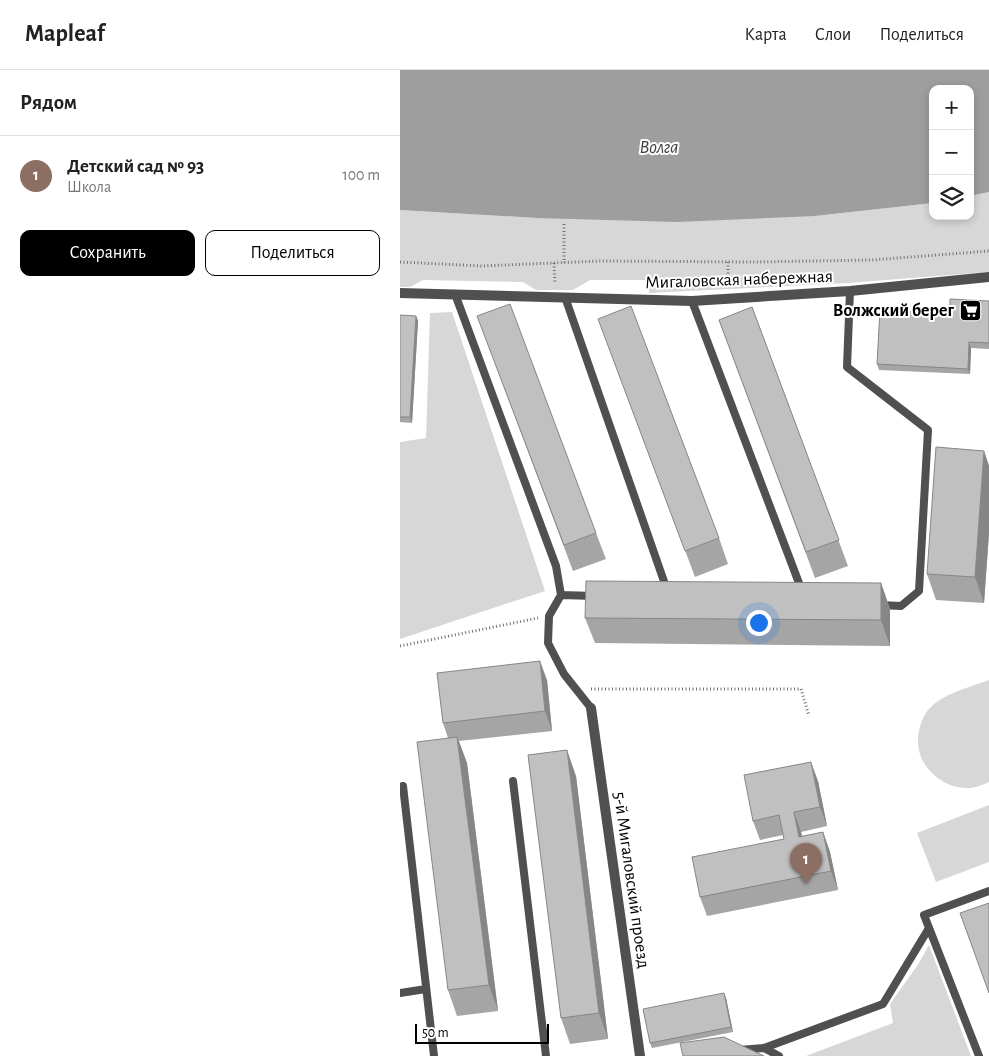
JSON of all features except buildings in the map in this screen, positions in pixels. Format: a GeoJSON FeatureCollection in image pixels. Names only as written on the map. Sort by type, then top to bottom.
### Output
{"type":"FeatureCollection","features":[{"type":"Feature","properties":{"kind":"street","name":"Мигаловская набережная"},"geometry":{"type":"LineString","coordinates":[[400,293],[692,300],[850,291],[989,277]]}},
{"type":"Feature","properties":{"kind":"street","name":"5-й Мигаловский проезд"},"geometry":{"type":"LineString","coordinates":[[592,708],[640,1056]]}},
{"type":"Feature","properties":{"kind":"lane"},"geometry":{"type":"LineString","coordinates":[[850,291],[847,367],[928,430],[919,592],[901,606],[872,605]]}},
{"type":"Feature","properties":{"kind":"lane"},"geometry":{"type":"LineString","coordinates":[[455,294],[556,566],[561,595],[548,616],[548,643],[564,674],[592,708]]}},
{"type":"Feature","properties":{"kind":"lane"},"geometry":{"type":"LineString","coordinates":[[560,297],[670,599]]}},
{"type":"Feature","properties":{"kind":"lane"},"geometry":{"type":"LineString","coordinates":[[692,300],[806,603]]}},
{"type":"Feature","properties":{"kind":"lane"},"geometry":{"type":"LineString","coordinates":[[561,595],[601,596]]}},
{"type":"Feature","properties":{"kind":"lane"},"geometry":{"type":"LineString","coordinates":[[513,781],[546,1056]]}},
{"type":"Feature","properties":{"kind":"lane"},"geometry":{"type":"LineString","coordinates":[[403,786],[434,1056]]}},
{"type":"Feature","properties":{"kind":"lane"},"geometry":{"type":"LineString","coordinates":[[979,1056],[924,915],[989,891]]}},
{"type":"Feature","properties":{"kind":"lane"},"geometry":{"type":"LineString","coordinates":[[728,1051],[764,1048],[883,1004],[929,928]]}},
{"type":"Feature","properties":{"kind":"lane"},"geometry":{"type":"LineString","coordinates":[[400,993],[426,990]]}},
{"type":"Feature","properties":{"kind":"lane"},"geometry":{"type":"LineString","coordinates":[[764,1048],[779,1056]]}},
{"type":"Feature","properties":{"kind":"path"},"geometry":{"type":"LineString","coordinates":[[564,224],[564,262]]}},
{"type":"Feature","properties":{"kind":"path"},"geometry":{"type":"LineString","coordinates":[[400,262],[482,266],[601,261],[872,260],[989,251]]}},
{"type":"Feature","properties":{"kind":"path"},"geometry":{"type":"LineString","coordinates":[[728,262],[728,284]]}},
{"type":"Feature","properties":{"kind":"path"},"geometry":{"type":"LineString","coordinates":[[554,263],[560,297]]}},
{"type":"Feature","properties":{"kind":"path"},"geometry":{"type":"LineString","coordinates":[[400,646],[548,616]]}},
{"type":"Feature","properties":{"kind":"path"},"geometry":{"type":"LineString","coordinates":[[577,689],[801,689],[809,716]]}},
{"type":"Feature","properties":{"kind":"shaded area"},"geometry":{"type":"Polygon","coordinates":[[[989,192],[989,272],[848,283],[649,293],[649,280],[590,280],[573,290],[536,290],[523,282],[423,280],[410,287],[400,287],[400,210],[537,218],[815,216],[929,203],[929,220],[974,220],[974,195],[989,192]]]}},
{"type":"Feature","properties":{"kind":"shaded area"},"geometry":{"type":"Polygon","coordinates":[[[452,312],[545,591],[400,639],[400,442],[426,438],[430,313],[452,312]]]}},
{"type":"Feature","properties":{"kind":"shaded area"},"geometry":{"type":"Polygon","coordinates":[[[989,680],[989,782],[971,788],[949,784],[939,779],[924,763],[918,742],[922,720],[938,701],[960,690],[989,680]]]}},
{"type":"Feature","properties":{"kind":"shaded area"},"geometry":{"type":"Polygon","coordinates":[[[989,805],[989,862],[936,882],[917,833],[989,805]]]}},
{"type":"Feature","properties":{"kind":"shaded area"},"geometry":{"type":"Polygon","coordinates":[[[929,945],[971,1056],[806,1056],[893,1023],[890,1004],[919,963],[929,945]]]}},
{"type":"Feature","properties":{"kind":"water","name":"Волга"},"geometry":{"type":"Polygon","coordinates":[[[400,70],[989,70],[989,192],[974,195],[974,85],[929,85],[929,203],[815,216],[677,222],[537,218],[400,210],[400,70]]]}},
{"type":"Feature","properties":{"kind":"place","name":"Волжский берег"},"geometry":{"type":"Point","coordinates":[970,310]}},
{"type":"Feature","properties":{"kind":"place","name":"Детский сад № 93"},"geometry":{"type":"Point","coordinates":[806,884]}}]}
